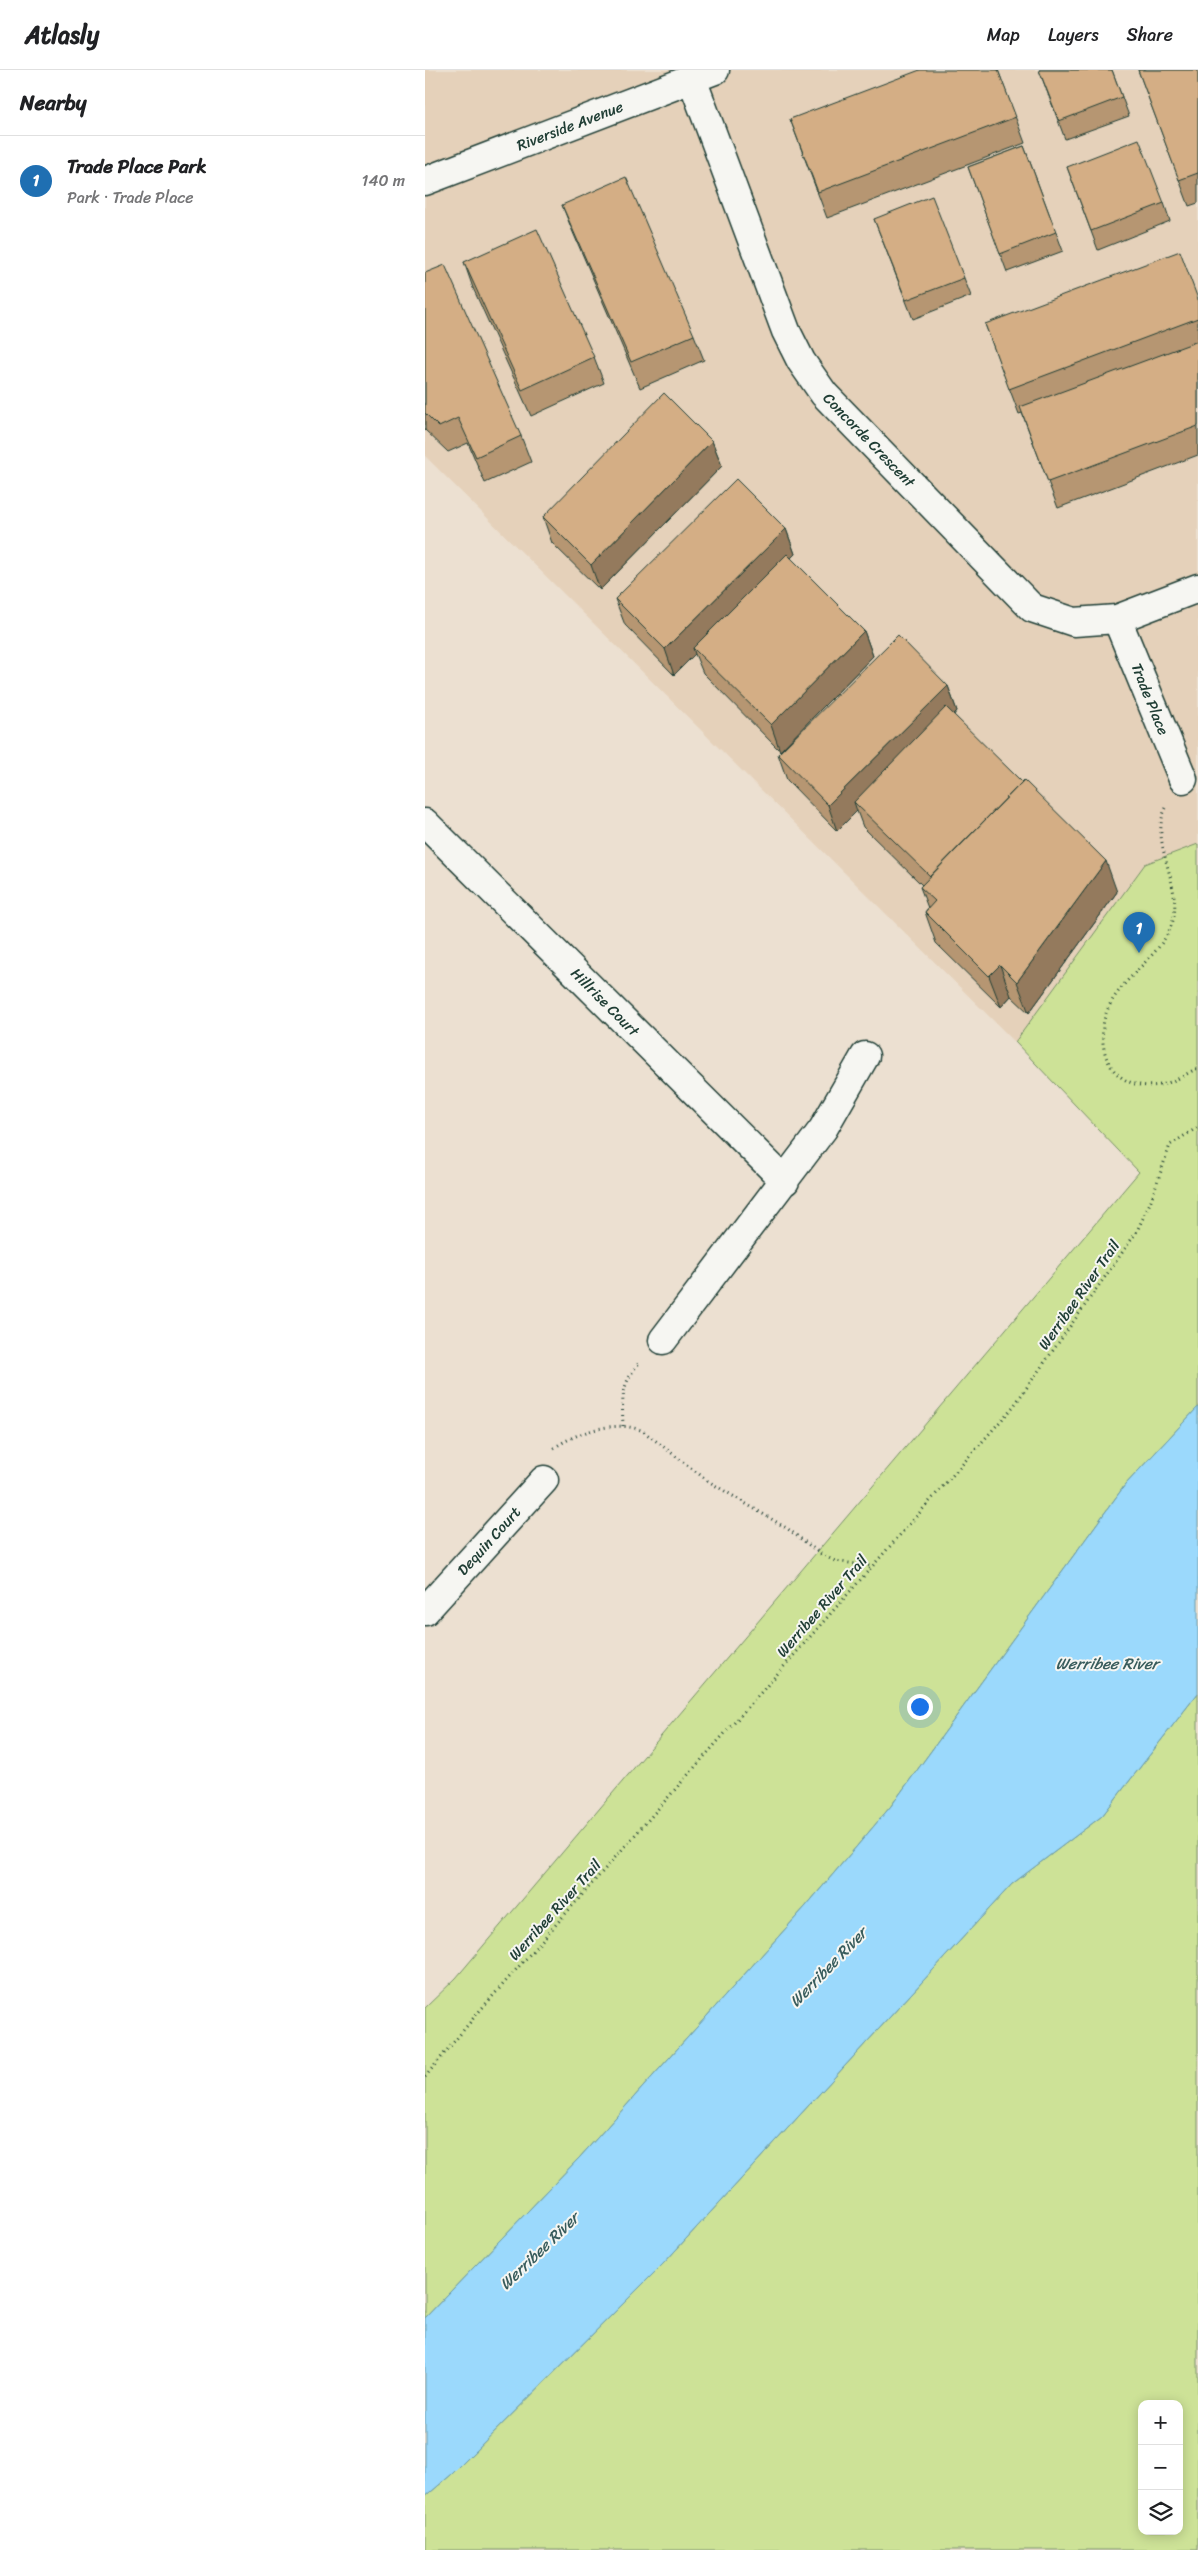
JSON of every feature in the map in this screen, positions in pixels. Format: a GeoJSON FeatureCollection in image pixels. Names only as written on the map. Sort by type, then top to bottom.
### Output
{"type":"FeatureCollection","features":[{"type":"Feature","properties":{"kind":"street","name":"Riverside Avenue"},"geometry":{"type":"LineString","coordinates":[[425,181],[703,74]]}},
{"type":"Feature","properties":{"kind":"street","name":"Concorde Crescent"},"geometry":{"type":"LineString","coordinates":[[703,74],[786,331],[801,361],[824,394],[1032,608],[1074,622],[1117,620],[1198,588]]}},
{"type":"Feature","properties":{"kind":"street","name":"Trade Place"},"geometry":{"type":"LineString","coordinates":[[1117,620],[1183,779]]}},
{"type":"Feature","properties":{"kind":"street","name":"Hillrise Court"},"geometry":{"type":"LineString","coordinates":[[425,823],[785,1181]]}},
{"type":"Feature","properties":{"kind":"street"},"geometry":{"type":"LineString","coordinates":[[663,1340],[823,1129],[865,1056]]}},
{"type":"Feature","properties":{"kind":"street","name":"Dequin Court"},"geometry":{"type":"LineString","coordinates":[[428,1601],[544,1480]]}},
{"type":"Feature","properties":{"kind":"path"},"geometry":{"type":"LineString","coordinates":[[1183,779],[1164,812],[1161,824],[1162,841],[1176,896],[1174,917],[1167,935],[1113,998],[1103,1025],[1103,1044],[1111,1070],[1135,1086],[1162,1085],[1198,1068]]}},
{"type":"Feature","properties":{"kind":"path","name":"Werribee River Trail"},"geometry":{"type":"LineString","coordinates":[[425,2077],[476,2015],[872,1566],[964,1466],[1013,1408],[1136,1233],[1149,1204],[1170,1145],[1198,1127]]}},
{"type":"Feature","properties":{"kind":"path"},"geometry":{"type":"LineString","coordinates":[[623,1426],[622,1398],[625,1384],[648,1351],[663,1340]]}},
{"type":"Feature","properties":{"kind":"path"},"geometry":{"type":"LineString","coordinates":[[554,1448],[574,1437],[605,1427],[633,1426],[643,1431],[708,1480],[788,1529],[822,1555],[835,1561],[872,1566]]}},
{"type":"Feature","properties":{"kind":"shaded area"},"geometry":{"type":"Polygon","coordinates":[[[425,70],[1198,70],[1198,1117],[1139,1172],[1015,1042],[425,456],[425,70]]]}},
{"type":"Feature","properties":{"kind":"green space"},"geometry":{"type":"Polygon","coordinates":[[[1198,844],[1198,1407],[1125,1485],[891,1806],[806,1906],[580,2157],[425,2318],[425,2008],[456,1978],[1139,1172],[1015,1042],[1145,864],[1198,844]]]}},
{"type":"Feature","properties":{"kind":"green space"},"geometry":{"type":"Polygon","coordinates":[[[1198,1693],[1198,2550],[425,2550],[425,2497],[452,2474],[663,2264],[1012,1884],[1102,1816],[1198,1693]]]}},
{"type":"Feature","properties":{"kind":"water","name":"Werribee River"},"geometry":{"type":"Polygon","coordinates":[[[1198,1407],[1198,1693],[1102,1816],[1012,1884],[663,2264],[452,2474],[425,2497],[425,2318],[580,2157],[806,1906],[891,1806],[1125,1485],[1198,1407]]]}},
{"type":"Feature","properties":{"kind":"building"},"geometry":{"type":"Polygon","coordinates":[[[920,70],[998,70],[1016,117],[818,192],[790,119],[920,70]]]}},
{"type":"Feature","properties":{"kind":"building"},"geometry":{"type":"Polygon","coordinates":[[[1039,70],[1112,70],[1122,97],[1059,121],[1039,70]]]}},
{"type":"Feature","properties":{"kind":"building"},"geometry":{"type":"Polygon","coordinates":[[[1138,70],[1198,70],[1198,173],[1179,180],[1138,70]]]}},
{"type":"Feature","properties":{"kind":"building"},"geometry":{"type":"Polygon","coordinates":[[[1139,139],[1164,203],[1091,231],[1067,167],[1139,139]]]}},
{"type":"Feature","properties":{"kind":"building"},"geometry":{"type":"Polygon","coordinates":[[[1024,146],[1056,232],[1000,254],[968,167],[1024,146]]]}},
{"type":"Feature","properties":{"kind":"building"},"geometry":{"type":"Polygon","coordinates":[[[626,177],[694,335],[631,362],[562,205],[626,177]]]}},
{"type":"Feature","properties":{"kind":"building"},"geometry":{"type":"Polygon","coordinates":[[[932,196],[964,278],[906,300],[874,219],[932,196]]]}},
{"type":"Feature","properties":{"kind":"building"},"geometry":{"type":"Polygon","coordinates":[[[537,229],[594,357],[522,390],[464,262],[537,229]]]}},
{"type":"Feature","properties":{"kind":"building"},"geometry":{"type":"Polygon","coordinates":[[[1180,251],[1198,299],[1198,318],[1009,389],[985,324],[1180,251]]]}},
{"type":"Feature","properties":{"kind":"building"},"geometry":{"type":"Polygon","coordinates":[[[445,265],[521,436],[476,457],[458,418],[439,427],[425,413],[425,273],[445,265]]]}},
{"type":"Feature","properties":{"kind":"building"},"geometry":{"type":"Polygon","coordinates":[[[1198,341],[1198,426],[1048,482],[1020,407],[1198,341]]]}},
{"type":"Feature","properties":{"kind":"building"},"geometry":{"type":"Polygon","coordinates":[[[664,393],[712,441],[591,565],[543,517],[664,393]]]}},
{"type":"Feature","properties":{"kind":"building"},"geometry":{"type":"Polygon","coordinates":[[[736,479],[786,529],[665,649],[615,599],[736,479]]]}},
{"type":"Feature","properties":{"kind":"building"},"geometry":{"type":"Polygon","coordinates":[[[787,554],[864,631],[771,725],[693,648],[787,554]]]}},
{"type":"Feature","properties":{"kind":"building"},"geometry":{"type":"Polygon","coordinates":[[[898,635],[948,686],[828,805],[778,754],[898,635]]]}},
{"type":"Feature","properties":{"kind":"building"},"geometry":{"type":"Polygon","coordinates":[[[946,707],[1022,782],[930,876],[854,802],[946,707]]]}},
{"type":"Feature","properties":{"kind":"building"},"geometry":{"type":"Polygon","coordinates":[[[1024,780],[1106,861],[1017,982],[1000,965],[989,976],[925,912],[935,901],[920,887],[1024,780]]]}},
{"type":"Feature","properties":{"kind":"place","name":"Trade Place Park"},"geometry":{"type":"Point","coordinates":[1139,953]}}]}
